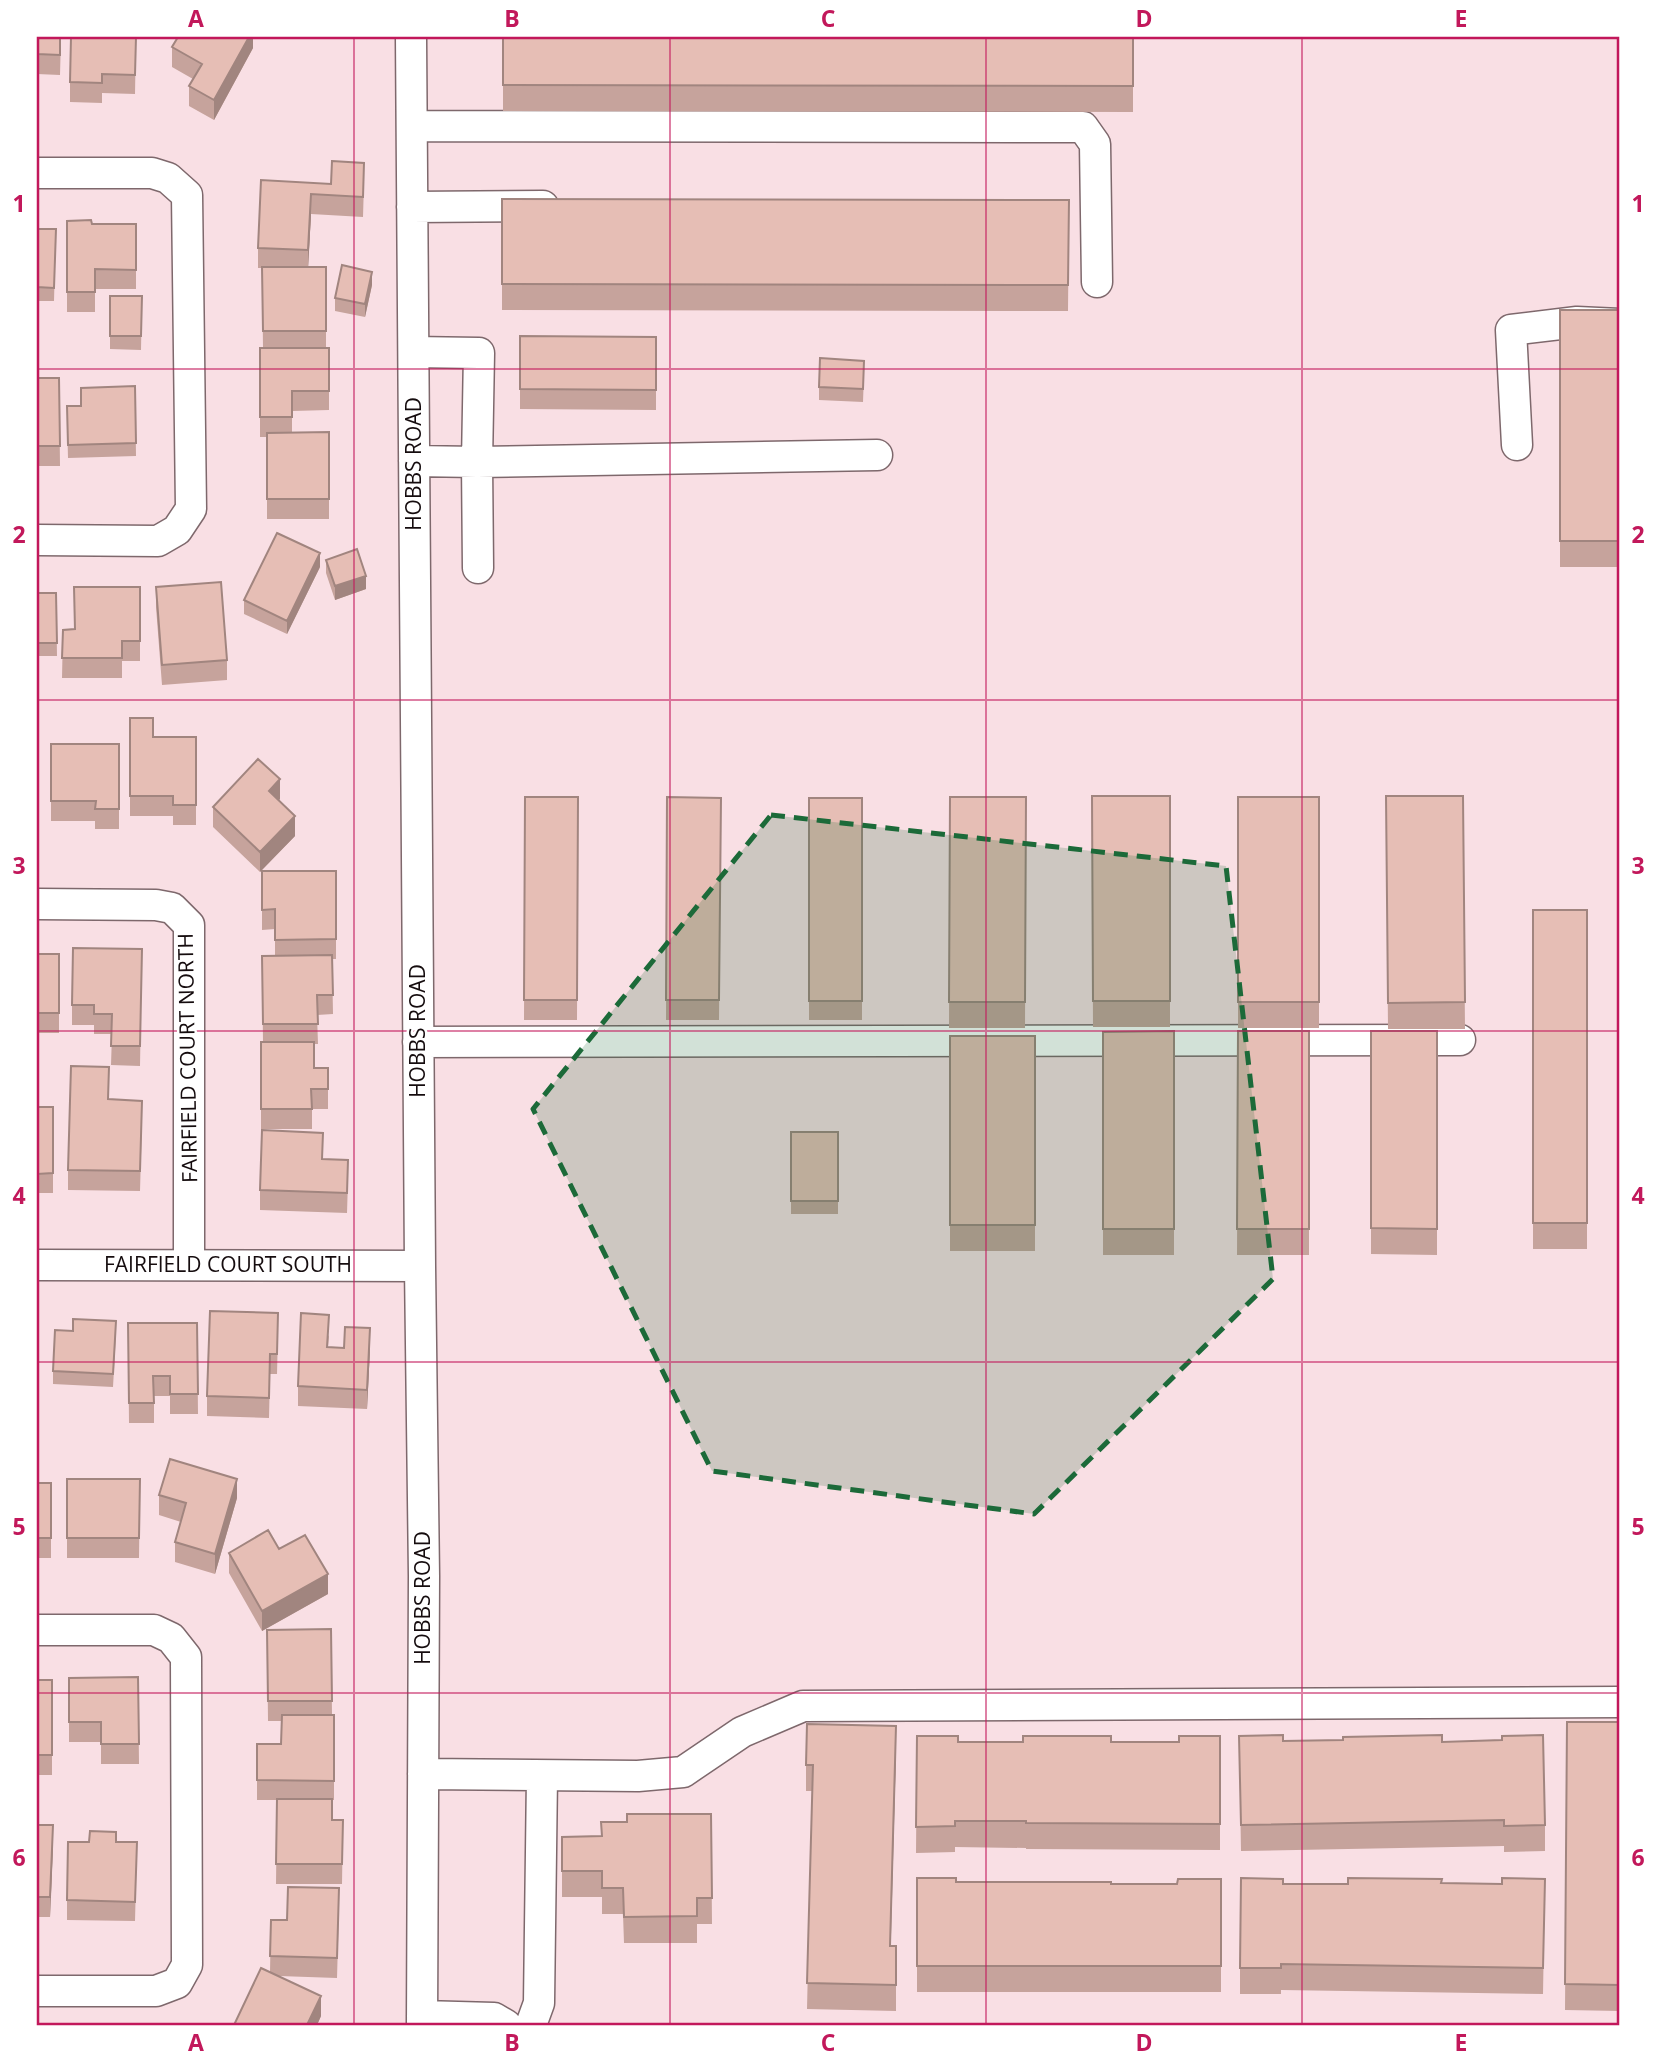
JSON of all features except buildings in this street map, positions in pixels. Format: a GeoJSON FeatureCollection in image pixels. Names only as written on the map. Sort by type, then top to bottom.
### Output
{"type":"FeatureCollection","features":[{"type":"Feature","properties":{"kind":"street","name":"HOBBS ROAD"},"geometry":{"type":"LineString","coordinates":[[411,37],[424,1576],[422,2021]]}},
{"type":"Feature","properties":{"kind":"street"},"geometry":{"type":"LineString","coordinates":[[412,126],[1083,127],[1095,144],[1082,203],[1097,282]]}},
{"type":"Feature","properties":{"kind":"street"},"geometry":{"type":"LineString","coordinates":[[37,173],[152,173],[168,178],[187,195],[191,509],[177,530],[158,541],[37,540]]}},
{"type":"Feature","properties":{"kind":"street"},"geometry":{"type":"LineString","coordinates":[[412,207],[566,206]]}},
{"type":"Feature","properties":{"kind":"street"},"geometry":{"type":"LineString","coordinates":[[1517,445],[1511,330],[1577,322],[1620,324]]}},
{"type":"Feature","properties":{"kind":"street"},"geometry":{"type":"LineString","coordinates":[[414,352],[479,353],[478,568]]}},
{"type":"Feature","properties":{"kind":"street"},"geometry":{"type":"LineString","coordinates":[[414,461],[877,455]]}},
{"type":"Feature","properties":{"kind":"street","name":"FAIRFIELD COURT NORTH"},"geometry":{"type":"LineString","coordinates":[[37,904],[156,905],[172,908],[189,925],[189,1265]]}},
{"type":"Feature","properties":{"kind":"street"},"geometry":{"type":"LineString","coordinates":[[418,1042],[1460,1040]]}},
{"type":"Feature","properties":{"kind":"street","name":"FAIRFIELD COURT SOUTH"},"geometry":{"type":"LineString","coordinates":[[37,1265],[420,1266]]}},
{"type":"Feature","properties":{"kind":"street"},"geometry":{"type":"LineString","coordinates":[[37,1630],[154,1630],[171,1638],[186,1657],[188,1804],[187,1965],[177,1983],[156,1991],[37,1991]]}},
{"type":"Feature","properties":{"kind":"street"},"geometry":{"type":"LineString","coordinates":[[423,1774],[638,1776],[683,1772],[743,1732],[803,1706],[1620,1702]]}},
{"type":"Feature","properties":{"kind":"street"},"geometry":{"type":"LineString","coordinates":[[531,2025],[539,2003],[542,1776]]}},
{"type":"Feature","properties":{"kind":"street"},"geometry":{"type":"LineString","coordinates":[[422,2021],[494,2018],[506,2025]]}},
{"type":"Feature","properties":{"kind":"highlighted area"},"geometry":{"type":"Polygon","coordinates":[[[771,815],[1226,866],[1273,1279],[1034,1514],[712,1471],[533,1109],[771,815]]]}}]}
